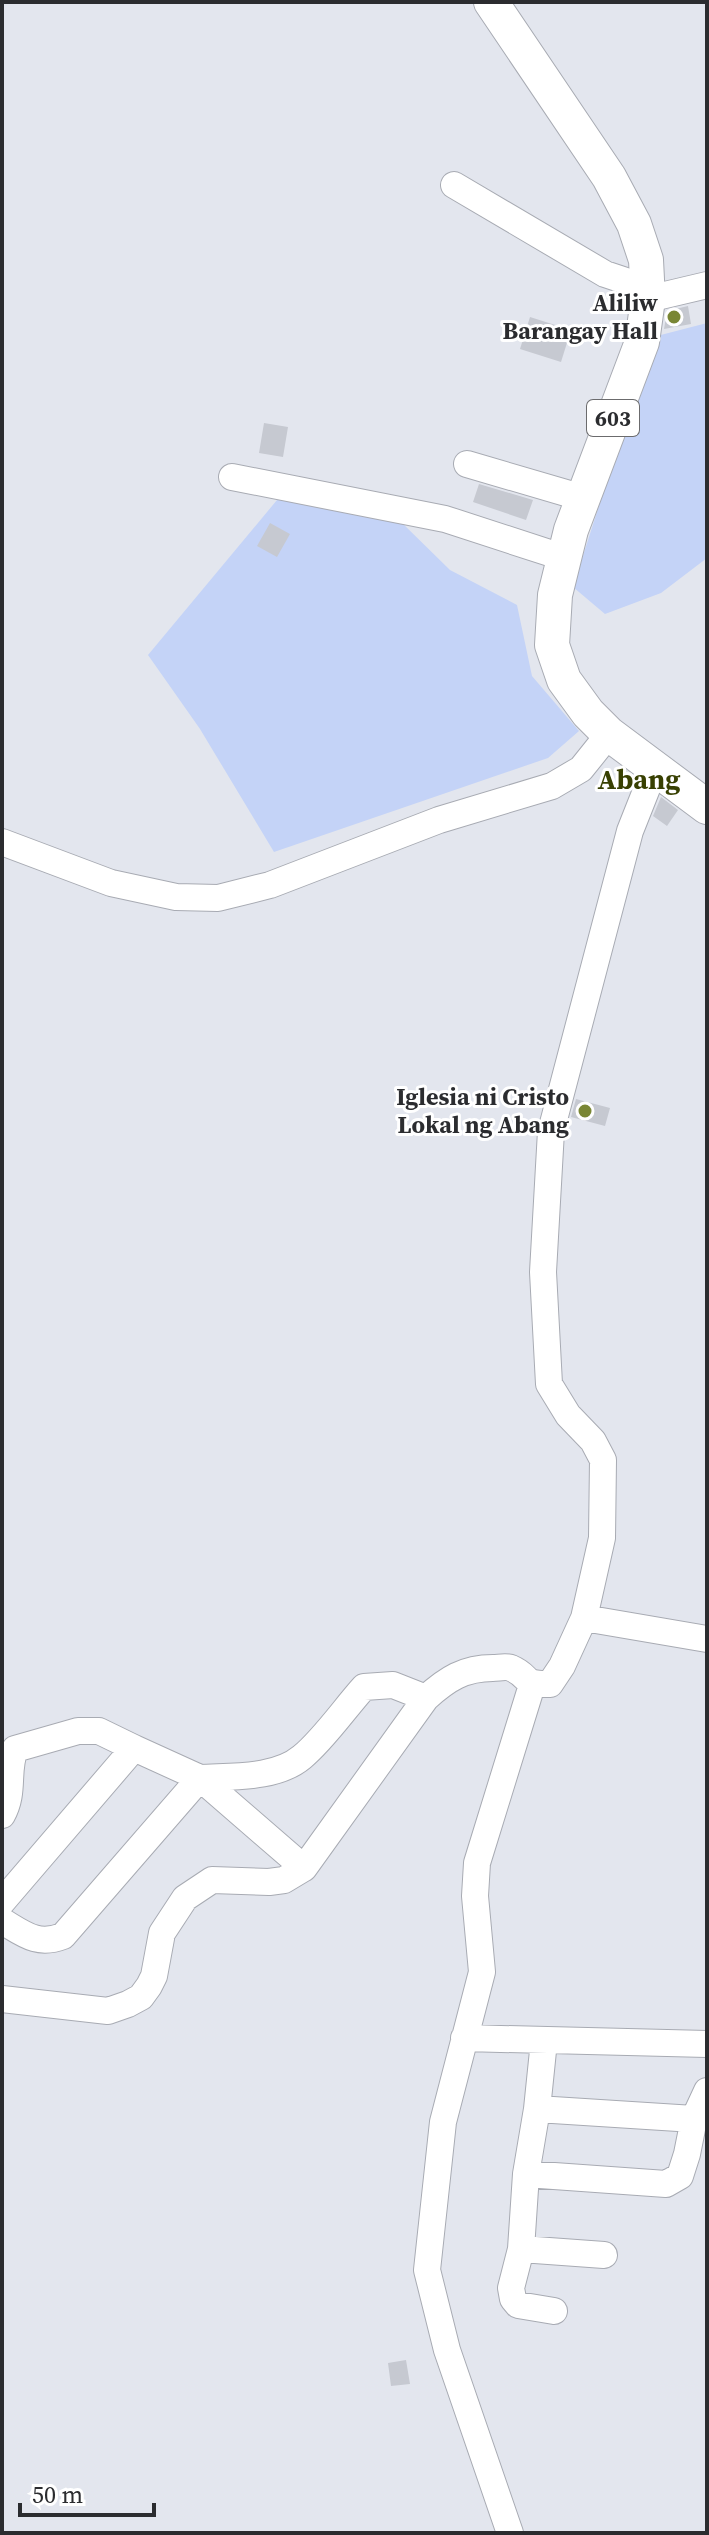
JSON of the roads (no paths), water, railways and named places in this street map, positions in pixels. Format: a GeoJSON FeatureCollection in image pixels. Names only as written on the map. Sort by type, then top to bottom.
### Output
{"type":"FeatureCollection","features":[{"type":"Feature","properties":{"kind":"main road","name":"603"},"geometry":{"type":"LineString","coordinates":[[491,2],[609,177],[634,224],[646,260],[648,294],[642,342],[571,530],[555,595],[552,645],[564,680],[588,713],[609,734],[707,807]]}},
{"type":"Feature","properties":{"kind":"street"},"geometry":{"type":"LineString","coordinates":[[454,185],[605,274],[648,294],[707,285]]}},
{"type":"Feature","properties":{"kind":"street"},"geometry":{"type":"LineString","coordinates":[[467,464],[583,498]]}},
{"type":"Feature","properties":{"kind":"street"},"geometry":{"type":"LineString","coordinates":[[232,477],[445,519],[565,558]]}},
{"type":"Feature","properties":{"kind":"street"},"geometry":{"type":"LineString","coordinates":[[2,842],[111,883],[176,897],[218,898],[270,885],[439,820],[552,786],[581,769],[609,734]]}},
{"type":"Feature","properties":{"kind":"street"},"geometry":{"type":"LineString","coordinates":[[2,1999],[108,2011],[141,1997],[154,1976],[162,1933],[185,1898],[212,1880],[269,1882],[284,1880],[304,1868],[426,1698],[445,1681],[477,1668],[510,1667],[532,1685],[550,1684],[569,1654],[584,1618],[602,1538],[603,1460],[593,1441],[568,1415],[549,1384],[543,1272],[551,1131],[630,831],[655,768]]}},
{"type":"Feature","properties":{"kind":"street"},"geometry":{"type":"LineString","coordinates":[[584,1618],[707,1639]]}},
{"type":"Feature","properties":{"kind":"street"},"geometry":{"type":"LineString","coordinates":[[2,1921],[32,1938],[49,1942],[63,1936],[200,1778],[255,1775],[288,1765],[302,1757],[364,1687],[393,1685],[426,1698]]}},
{"type":"Feature","properties":{"kind":"street"},"geometry":{"type":"LineString","coordinates":[[510,2533],[447,2350],[427,2270],[443,2122],[482,1972],[475,1896],[477,1863],[532,1685]]}},
{"type":"Feature","properties":{"kind":"street"},"geometry":{"type":"LineString","coordinates":[[2,1815],[9,1803],[11,1758],[15,1749],[78,1731],[99,1731],[200,1778],[304,1868]]}},
{"type":"Feature","properties":{"kind":"street"},"geometry":{"type":"LineString","coordinates":[[2,1902],[134,1748]]}},
{"type":"Feature","properties":{"kind":"street"},"geometry":{"type":"LineString","coordinates":[[464,2038],[707,2044]]}},
{"type":"Feature","properties":{"kind":"street"},"geometry":{"type":"LineString","coordinates":[[544,2041],[526,2174],[521,2249],[511,2288],[518,2305],[554,2311]]}},
{"type":"Feature","properties":{"kind":"street"},"geometry":{"type":"LineString","coordinates":[[526,2174],[666,2184],[680,2176],[694,2119],[707,2091]]}},
{"type":"Feature","properties":{"kind":"street"},"geometry":{"type":"LineString","coordinates":[[537,2109],[694,2119]]}},
{"type":"Feature","properties":{"kind":"street"},"geometry":{"type":"LineString","coordinates":[[521,2249],[604,2255]]}},
{"type":"Feature","properties":{"kind":"place","name":"Aliliw Barangay Hall"},"geometry":{"type":"Point","coordinates":[674,317]}},
{"type":"Feature","properties":{"kind":"place","name":"Iglesia ni Cristo Lokal ng Abang"},"geometry":{"type":"Point","coordinates":[585,1111]}},
{"type":"Feature","properties":{"kind":"district","name":"Abang"},"geometry":{"type":"Point","coordinates":[639,779]}}]}
